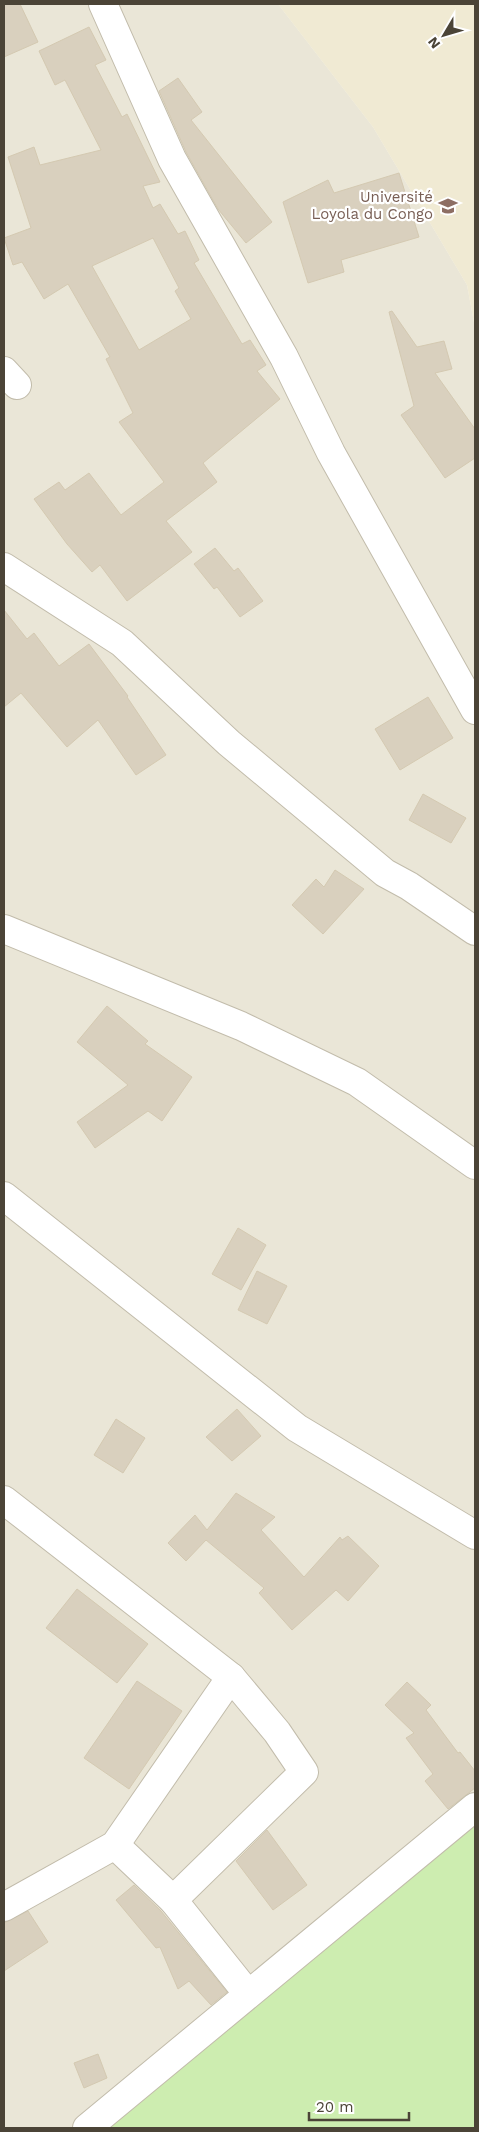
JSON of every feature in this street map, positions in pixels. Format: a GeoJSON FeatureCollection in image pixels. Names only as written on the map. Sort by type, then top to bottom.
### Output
{"type":"FeatureCollection","features":[{"type":"Feature","properties":{"kind":"street"},"geometry":{"type":"LineString","coordinates":[[104,4],[172,159],[284,357],[331,453],[475,710]]}},
{"type":"Feature","properties":{"kind":"street"},"geometry":{"type":"LineString","coordinates":[[4,567],[122,643],[229,743],[385,874],[409,886],[475,930]]}},
{"type":"Feature","properties":{"kind":"street"},"geometry":{"type":"LineString","coordinates":[[4,929],[241,1026],[358,1082],[475,1165]]}},
{"type":"Feature","properties":{"kind":"street"},"geometry":{"type":"LineString","coordinates":[[4,1196],[297,1428],[475,1535]]}},
{"type":"Feature","properties":{"kind":"street"},"geometry":{"type":"LineString","coordinates":[[4,1500],[231,1677],[277,1732],[304,1772],[173,1900]]}},
{"type":"Feature","properties":{"kind":"street"},"geometry":{"type":"LineString","coordinates":[[4,1907],[115,1845],[231,1677]]}},
{"type":"Feature","properties":{"kind":"street"},"geometry":{"type":"LineString","coordinates":[[86,2128],[475,1808]]}},
{"type":"Feature","properties":{"kind":"street"},"geometry":{"type":"LineString","coordinates":[[115,1845],[173,1900],[248,1994]]}},
{"type":"Feature","properties":{"kind":"shaded area"},"geometry":{"type":"Polygon","coordinates":[[[4,4],[278,4],[373,127],[467,285],[475,328],[475,1812],[104,2128],[4,2128],[4,4]]]}},
{"type":"Feature","properties":{"kind":"shaded area","name":"Université Loyola du Congo"},"geometry":{"type":"Polygon","coordinates":[[[278,4],[475,4],[475,328],[467,285],[373,127],[278,4]]]}},
{"type":"Feature","properties":{"kind":"green space"},"geometry":{"type":"Polygon","coordinates":[[[475,1812],[475,2128],[104,2128],[475,1812]]]}},
{"type":"Feature","properties":{"kind":"building"},"geometry":{"type":"Polygon","coordinates":[[[4,4],[20,4],[38,42],[4,57],[4,4]]]}},
{"type":"Feature","properties":{"kind":"building"},"geometry":{"type":"Polygon","coordinates":[[[89,27],[106,60],[95,65],[122,117],[127,114],[160,182],[143,186],[153,208],[160,204],[178,234],[185,231],[199,260],[194,263],[242,344],[250,340],[266,365],[257,371],[280,399],[203,463],[217,482],[166,521],[192,552],[127,601],[100,565],[92,572],[67,544],[34,499],[59,482],[65,490],[89,473],[121,515],[164,482],[119,422],[133,413],[106,359],[110,357],[68,284],[44,299],[22,262],[13,265],[4,238],[31,228],[8,157],[34,147],[40,165],[101,150],[65,80],[55,85],[39,51],[89,27]],[[153,238],[92,266],[139,350],[191,319],[175,291],[179,288],[153,238]]]}},
{"type":"Feature","properties":{"kind":"building"},"geometry":{"type":"Polygon","coordinates":[[[178,78],[202,112],[191,120],[272,222],[246,243],[218,209],[186,152],[159,91],[178,78]]]}},
{"type":"Feature","properties":{"kind":"building"},"geometry":{"type":"Polygon","coordinates":[[[399,173],[419,237],[341,260],[344,272],[308,283],[283,202],[328,180],[334,193],[399,173]]]}},
{"type":"Feature","properties":{"kind":"building"},"geometry":{"type":"Polygon","coordinates":[[[392,311],[417,347],[444,341],[452,369],[435,373],[475,429],[475,458],[445,478],[401,415],[414,406],[389,312],[392,311]]]}},
{"type":"Feature","properties":{"kind":"building"},"geometry":{"type":"Polygon","coordinates":[[[215,548],[234,571],[238,568],[263,601],[240,617],[217,587],[214,589],[194,564],[215,548]]]}},
{"type":"Feature","properties":{"kind":"building"},"geometry":{"type":"Polygon","coordinates":[[[4,610],[27,639],[34,633],[59,666],[89,644],[128,696],[166,755],[136,775],[98,720],[67,747],[21,693],[4,707],[4,610]]]}},
{"type":"Feature","properties":{"kind":"building"},"geometry":{"type":"Polygon","coordinates":[[[428,697],[453,738],[400,770],[375,729],[428,697]]]}},
{"type":"Feature","properties":{"kind":"building"},"geometry":{"type":"Polygon","coordinates":[[[423,794],[466,818],[451,843],[409,820],[423,794]]]}},
{"type":"Feature","properties":{"kind":"building"},"geometry":{"type":"Polygon","coordinates":[[[335,870],[364,889],[323,934],[292,905],[316,879],[324,887],[335,870]]]}},
{"type":"Feature","properties":{"kind":"building"},"geometry":{"type":"Polygon","coordinates":[[[107,1006],[148,1041],[145,1044],[192,1077],[162,1121],[148,1111],[95,1148],[77,1122],[128,1085],[77,1042],[107,1006]]]}},
{"type":"Feature","properties":{"kind":"building"},"geometry":{"type":"Polygon","coordinates":[[[238,1228],[266,1245],[241,1290],[212,1274],[238,1228]]]}},
{"type":"Feature","properties":{"kind":"building"},"geometry":{"type":"Polygon","coordinates":[[[257,1271],[287,1286],[267,1324],[238,1310],[257,1271]]]}},
{"type":"Feature","properties":{"kind":"building"},"geometry":{"type":"Polygon","coordinates":[[[237,1409],[261,1436],[232,1461],[206,1437],[237,1409]]]}},
{"type":"Feature","properties":{"kind":"building"},"geometry":{"type":"Polygon","coordinates":[[[116,1419],[145,1438],[123,1473],[94,1455],[116,1419]]]}},
{"type":"Feature","properties":{"kind":"building"},"geometry":{"type":"Polygon","coordinates":[[[236,1493],[275,1517],[261,1530],[304,1577],[340,1537],[342,1540],[348,1536],[379,1566],[348,1601],[336,1590],[292,1630],[259,1593],[264,1588],[206,1540],[186,1561],[168,1543],[195,1515],[207,1530],[236,1493]]]}},
{"type":"Feature","properties":{"kind":"building"},"geometry":{"type":"Polygon","coordinates":[[[77,1589],[148,1644],[117,1683],[46,1628],[77,1589]]]}},
{"type":"Feature","properties":{"kind":"building"},"geometry":{"type":"Polygon","coordinates":[[[137,1681],[182,1711],[129,1789],[84,1758],[137,1681]]]}},
{"type":"Feature","properties":{"kind":"building"},"geometry":{"type":"Polygon","coordinates":[[[407,1682],[431,1705],[426,1710],[458,1753],[460,1752],[475,1771],[475,1788],[448,1809],[425,1781],[433,1774],[406,1738],[414,1733],[385,1705],[407,1682]]]}},
{"type":"Feature","properties":{"kind":"building"},"geometry":{"type":"Polygon","coordinates":[[[267,1830],[307,1885],[273,1910],[236,1861],[267,1830]]]}},
{"type":"Feature","properties":{"kind":"building"},"geometry":{"type":"Polygon","coordinates":[[[134,1885],[161,1911],[227,1992],[211,2005],[189,1981],[178,1989],[160,1947],[156,1948],[116,1900],[134,1885]]]}},
{"type":"Feature","properties":{"kind":"building"},"geometry":{"type":"Polygon","coordinates":[[[28,1911],[48,1942],[4,1971],[4,1923],[28,1911]]]}},
{"type":"Feature","properties":{"kind":"building"},"geometry":{"type":"Polygon","coordinates":[[[98,2054],[107,2078],[84,2088],[74,2063],[98,2054]]]}},
{"type":"Feature","properties":{"kind":"place","name":"Université Loyola du Congo"},"geometry":{"type":"Point","coordinates":[448,206]}}]}
